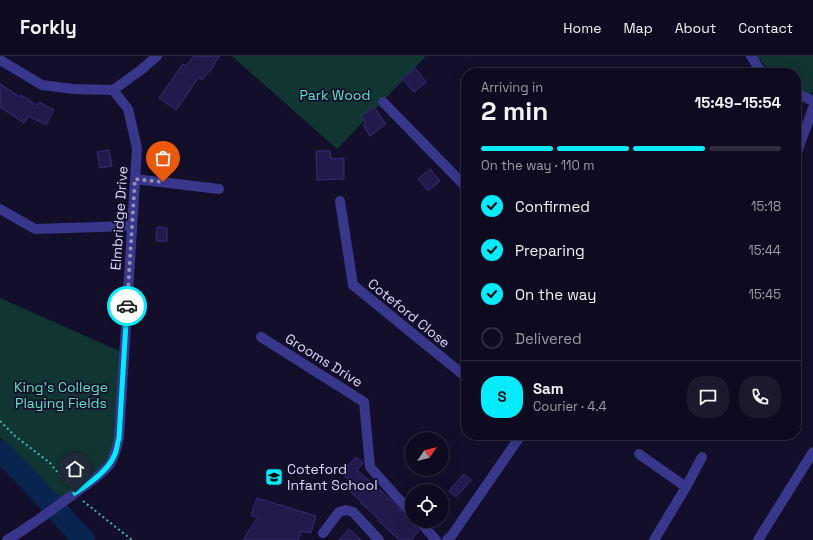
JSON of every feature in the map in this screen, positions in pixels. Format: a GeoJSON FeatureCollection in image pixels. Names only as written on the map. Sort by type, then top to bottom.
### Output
{"type":"FeatureCollection","features":[{"type":"Feature","properties":{"kind":"street"},"geometry":{"type":"LineString","coordinates":[[0,60],[42,85],[113,90],[141,70],[157,56]]}},
{"type":"Feature","properties":{"kind":"street"},"geometry":{"type":"LineString","coordinates":[[751,56],[758,68]]}},
{"type":"Feature","properties":{"kind":"street","name":"Elmbridge Drive"},"geometry":{"type":"LineString","coordinates":[[7,540],[50,512],[100,474],[110,465],[115,456],[119,438],[137,148],[128,109],[113,90]]}},
{"type":"Feature","properties":{"kind":"street"},"geometry":{"type":"LineString","coordinates":[[801,95],[813,101]]}},
{"type":"Feature","properties":{"kind":"street"},"geometry":{"type":"LineString","coordinates":[[383,102],[461,182]]}},
{"type":"Feature","properties":{"kind":"street"},"geometry":{"type":"LineString","coordinates":[[801,141],[813,108]]}},
{"type":"Feature","properties":{"kind":"street"},"geometry":{"type":"LineString","coordinates":[[135,179],[219,189]]}},
{"type":"Feature","properties":{"kind":"street","name":"Coteford Close"},"geometry":{"type":"LineString","coordinates":[[340,201],[353,285],[461,373]]}},
{"type":"Feature","properties":{"kind":"street"},"geometry":{"type":"LineString","coordinates":[[0,209],[36,228],[132,226]]}},
{"type":"Feature","properties":{"kind":"street","name":"Grooms Drive"},"geometry":{"type":"LineString","coordinates":[[261,337],[364,402],[370,468],[405,506]]}},
{"type":"Feature","properties":{"kind":"street"},"geometry":{"type":"LineString","coordinates":[[446,540],[452,534],[518,440]]}},
{"type":"Feature","properties":{"kind":"street"},"geometry":{"type":"LineString","coordinates":[[758,540],[813,452]]}},
{"type":"Feature","properties":{"kind":"street"},"geometry":{"type":"LineString","coordinates":[[639,454],[686,487]]}},
{"type":"Feature","properties":{"kind":"street"},"geometry":{"type":"LineString","coordinates":[[654,540],[702,457]]}},
{"type":"Feature","properties":{"kind":"street"},"geometry":{"type":"LineString","coordinates":[[323,533],[339,512],[346,510],[353,512],[379,540]]}},
{"type":"Feature","properties":{"kind":"street"},"geometry":{"type":"LineString","coordinates":[[425,528],[436,540]]}},
{"type":"Feature","properties":{"kind":"path"},"geometry":{"type":"LineString","coordinates":[[0,421],[15,436],[50,464],[75,493],[132,540]]}},
{"type":"Feature","properties":{"kind":"green space","name":"Park Wood"},"geometry":{"type":"Polygon","coordinates":[[[232,56],[426,56],[337,149],[232,56]]]}},
{"type":"Feature","properties":{"kind":"green space"},"geometry":{"type":"Polygon","coordinates":[[[757,56],[813,56],[813,91],[810,96],[801,91],[801,68],[767,68],[757,56]]]}},
{"type":"Feature","properties":{"kind":"green space","name":"King's College Playing Fields"},"geometry":{"type":"Polygon","coordinates":[[[0,298],[124,353],[115,455],[60,504],[0,437],[0,298]]]}},
{"type":"Feature","properties":{"kind":"building"},"geometry":{"type":"Polygon","coordinates":[[[194,56],[220,56],[202,80],[199,77],[176,110],[159,98],[183,64],[186,66],[194,56]]]}},
{"type":"Feature","properties":{"kind":"building"},"geometry":{"type":"Polygon","coordinates":[[[415,68],[426,82],[414,92],[402,79],[415,68]]]}},
{"type":"Feature","properties":{"kind":"building"},"geometry":{"type":"Polygon","coordinates":[[[0,84],[20,97],[21,95],[37,105],[39,102],[54,110],[46,125],[28,116],[24,123],[0,107],[0,84]]]}},
{"type":"Feature","properties":{"kind":"building"},"geometry":{"type":"Polygon","coordinates":[[[374,107],[386,124],[370,136],[363,125],[366,123],[361,116],[374,107]]]}},
{"type":"Feature","properties":{"kind":"building"},"geometry":{"type":"Polygon","coordinates":[[[109,150],[112,166],[100,168],[97,152],[109,150]]]}},
{"type":"Feature","properties":{"kind":"building"},"geometry":{"type":"Polygon","coordinates":[[[316,151],[330,151],[331,159],[344,158],[344,179],[317,180],[316,151]]]}},
{"type":"Feature","properties":{"kind":"building"},"geometry":{"type":"Polygon","coordinates":[[[430,169],[440,181],[428,191],[418,179],[430,169]]]}},
{"type":"Feature","properties":{"kind":"building"},"geometry":{"type":"Polygon","coordinates":[[[157,227],[167,228],[167,241],[156,241],[157,227]]]}},
{"type":"Feature","properties":{"kind":"building"},"geometry":{"type":"Polygon","coordinates":[[[356,457],[363,463],[357,470],[392,501],[405,516],[405,528],[416,528],[419,531],[411,540],[400,540],[378,521],[379,519],[344,486],[349,480],[341,473],[356,457]]]}},
{"type":"Feature","properties":{"kind":"building"},"geometry":{"type":"Polygon","coordinates":[[[464,474],[471,480],[456,497],[449,491],[464,474]]]}},
{"type":"Feature","properties":{"kind":"building"},"geometry":{"type":"Polygon","coordinates":[[[257,498],[316,516],[311,533],[301,531],[298,540],[243,540],[257,518],[251,515],[257,498]]]}},
{"type":"Feature","properties":{"kind":"building"},"geometry":{"type":"Polygon","coordinates":[[[349,529],[361,540],[339,540],[349,529]]]}},
{"type":"Feature","properties":{"kind":"waterway"},"geometry":{"type":"LineString","coordinates":[[0,451],[84,540]]}},
{"type":"Feature","properties":{"kind":"way so far"},"geometry":{"type":"LineString","coordinates":[[127,306],[135,179],[163,182]]}},
{"type":"Feature","properties":{"kind":"place","name":"Coteford Infant School"},"geometry":{"type":"Point","coordinates":[274,477]}},
{"type":"Feature","properties":{"kind":"route"},"geometry":{"type":"LineString","coordinates":[[75,493],[110,465],[115,456],[119,438],[127,306]]}}]}
